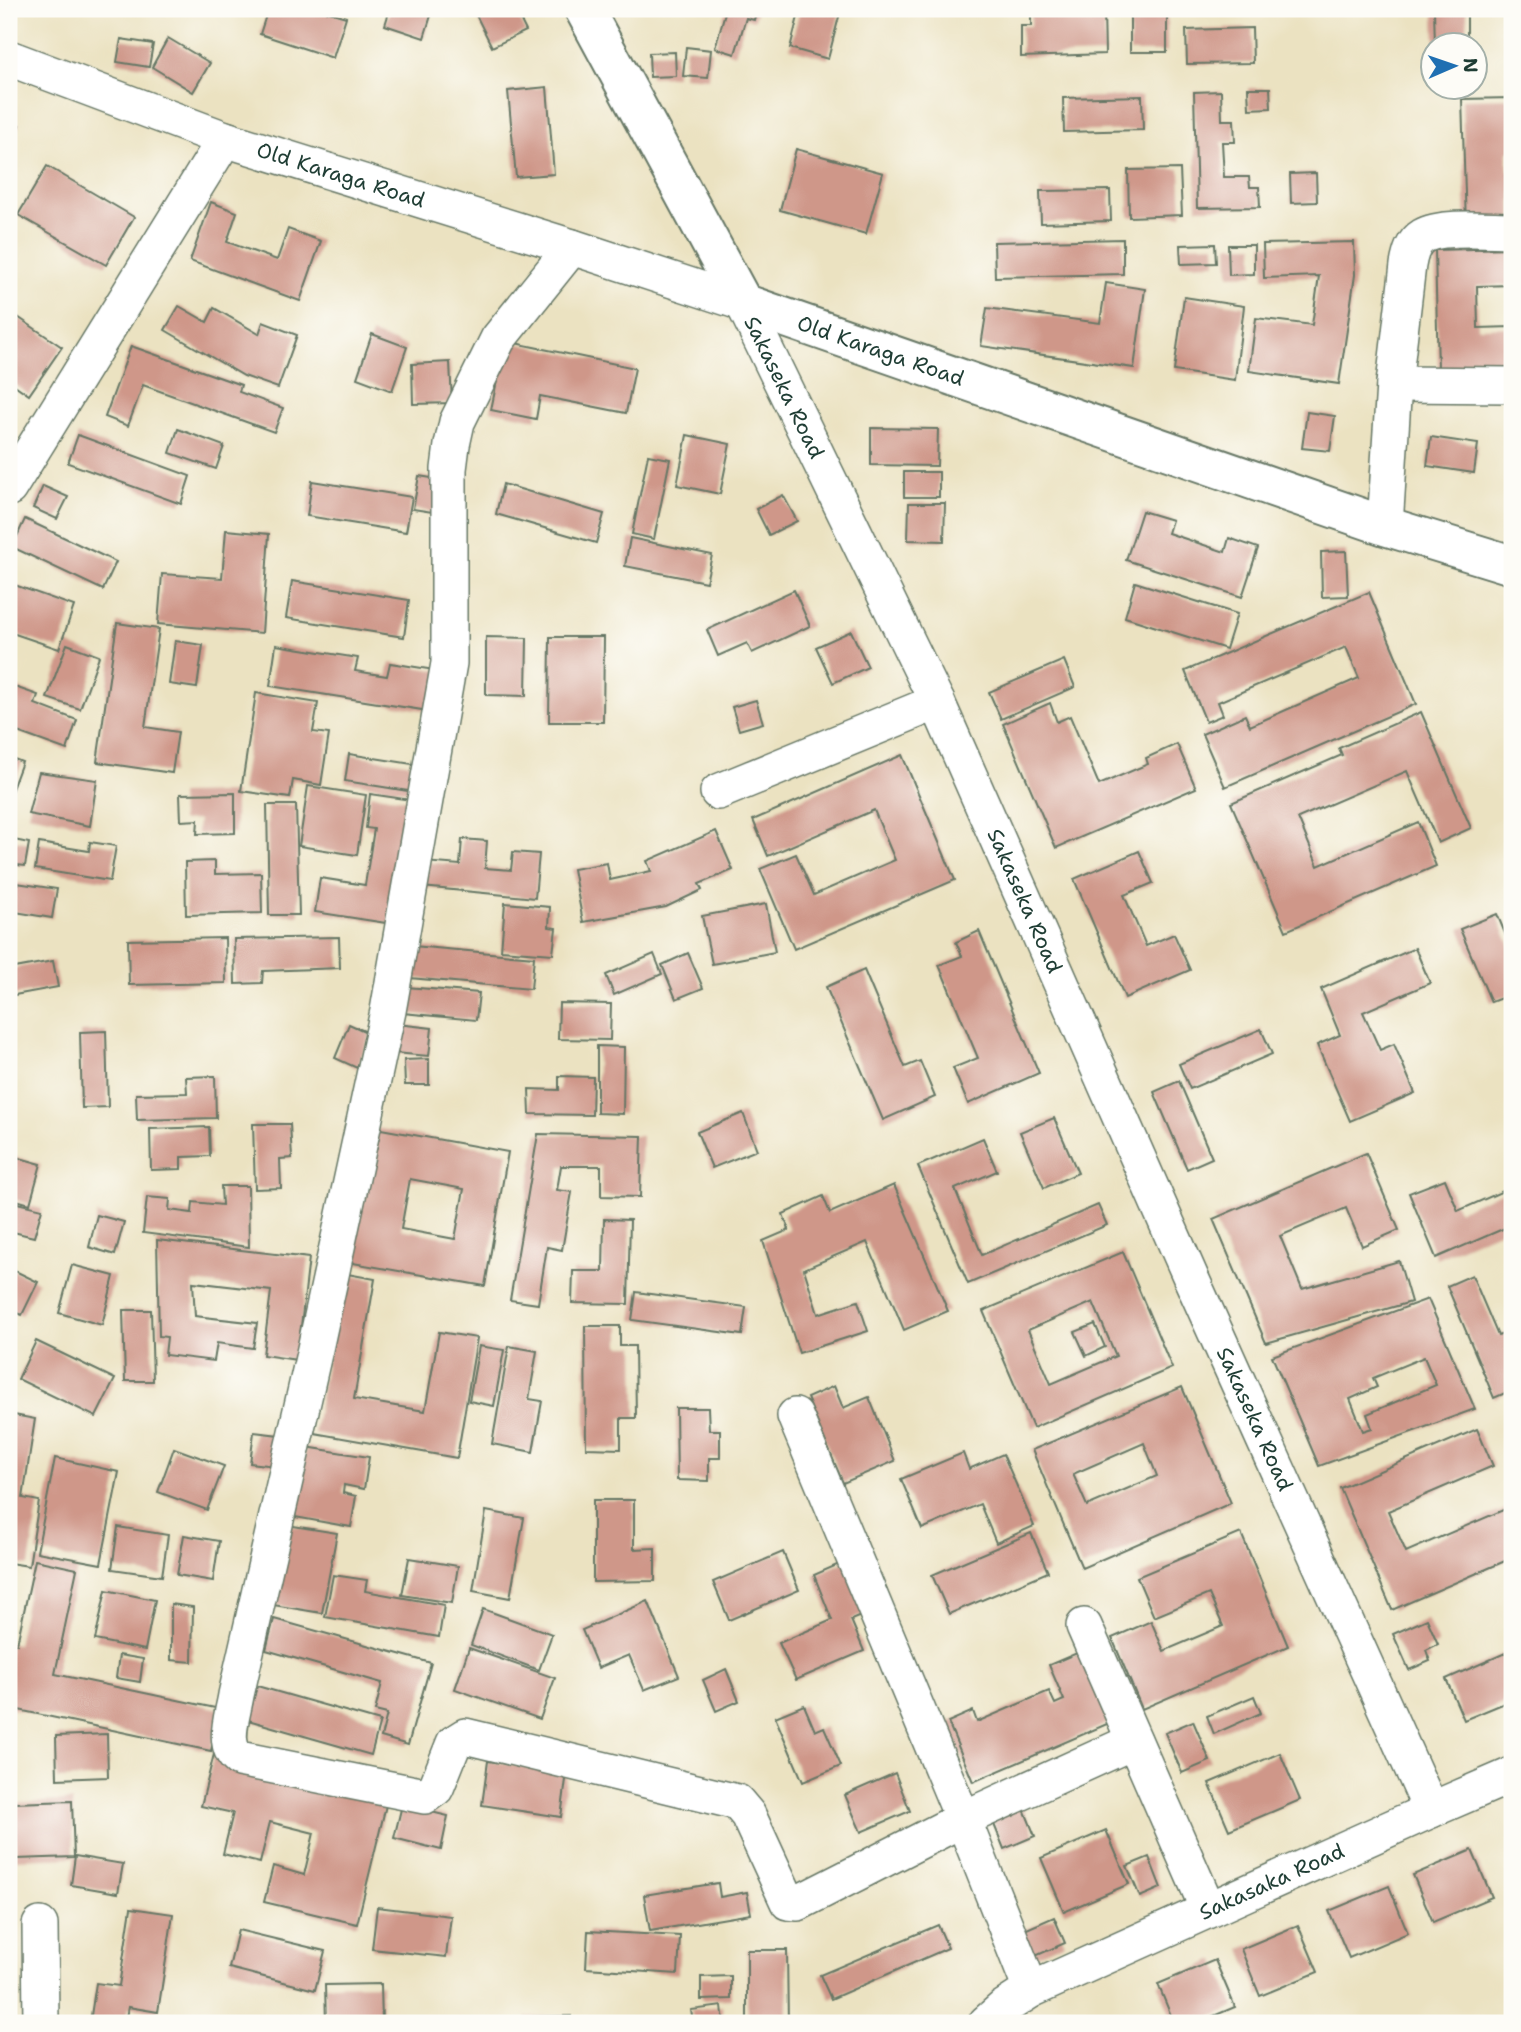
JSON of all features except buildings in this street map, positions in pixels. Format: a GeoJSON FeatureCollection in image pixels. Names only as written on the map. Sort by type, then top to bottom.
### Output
{"type":"FeatureCollection","features":[{"type":"Feature","properties":{"kind":"street","name":"Sakaseka Road"},"geometry":{"type":"LineString","coordinates":[[584,9],[743,303],[937,702],[1431,1810]]}},
{"type":"Feature","properties":{"kind":"street","name":"Old Karaga Road"},"geometry":{"type":"LineString","coordinates":[[9,58],[225,139],[743,303],[1385,526],[1512,565]]}},
{"type":"Feature","properties":{"kind":"street"},"geometry":{"type":"LineString","coordinates":[[9,488],[225,139]]}},
{"type":"Feature","properties":{"kind":"street"},"geometry":{"type":"LineString","coordinates":[[1385,526],[1394,384],[1411,249],[1421,237],[1440,230],[1512,230]]}},
{"type":"Feature","properties":{"kind":"street"},"geometry":{"type":"LineString","coordinates":[[572,247],[498,339],[454,433],[449,469],[449,663],[388,1011],[236,1695],[229,1744],[232,1753],[239,1759],[425,1796],[436,1788],[454,1743],[465,1736],[737,1802],[748,1815],[788,1902],[798,1903],[963,1819],[1134,1741]]}},
{"type":"Feature","properties":{"kind":"street"},"geometry":{"type":"LineString","coordinates":[[1394,384],[1512,385]]}},
{"type":"Feature","properties":{"kind":"street"},"geometry":{"type":"LineString","coordinates":[[718,792],[937,702]]}},
{"type":"Feature","properties":{"kind":"street"},"geometry":{"type":"LineString","coordinates":[[794,1416],[963,1819],[1031,1990]]}},
{"type":"Feature","properties":{"kind":"street"},"geometry":{"type":"LineString","coordinates":[[1084,1626],[1208,1909]]}},
{"type":"Feature","properties":{"kind":"street","name":"Sakasaka Road"},"geometry":{"type":"LineString","coordinates":[[986,2023],[1031,1990],[1512,1775]]}},
{"type":"Feature","properties":{"kind":"street"},"geometry":{"type":"LineString","coordinates":[[40,1925],[41,2023]]}}]}
